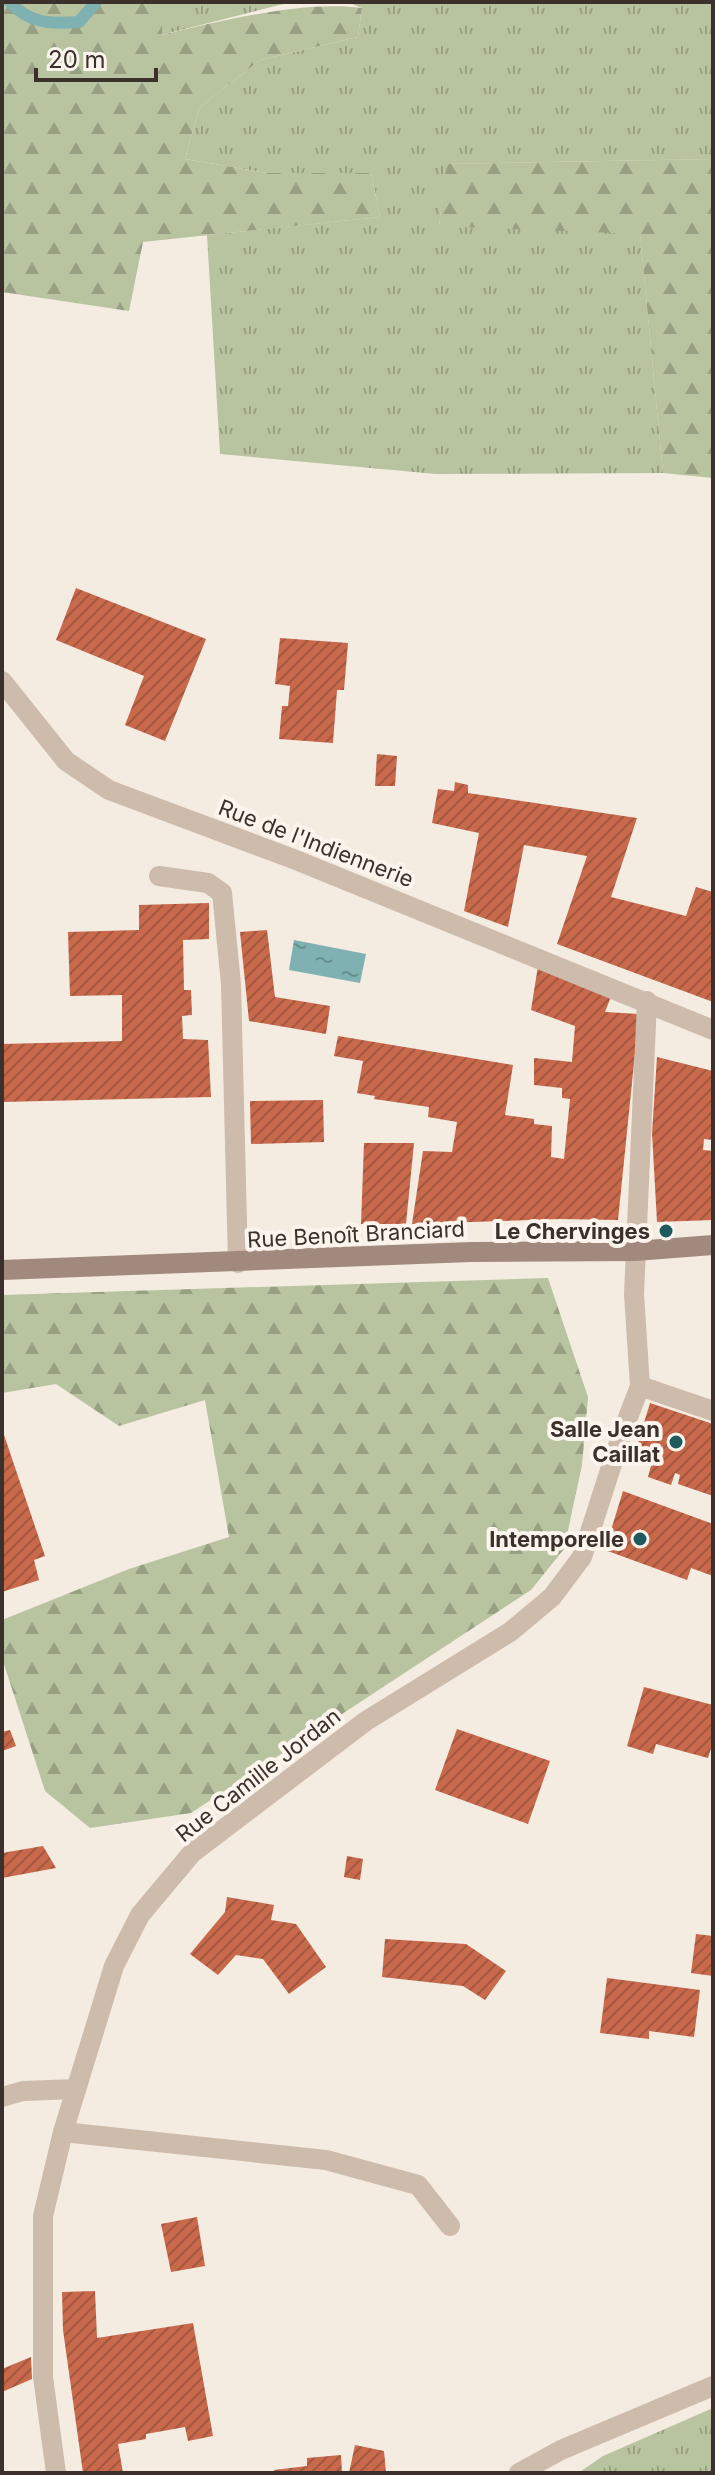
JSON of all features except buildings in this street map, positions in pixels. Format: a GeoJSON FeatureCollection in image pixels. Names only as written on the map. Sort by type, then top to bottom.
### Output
{"type":"FeatureCollection","features":[{"type":"Feature","properties":{"kind":"street","name":"Rue de l'Indiennerie"},"geometry":{"type":"LineString","coordinates":[[2,681],[66,761],[109,790],[296,860],[713,1030]]}},
{"type":"Feature","properties":{"kind":"street"},"geometry":{"type":"LineString","coordinates":[[159,876],[208,883],[222,893],[231,984],[238,1263]]}},
{"type":"Feature","properties":{"kind":"street"},"geometry":{"type":"LineString","coordinates":[[635,1251],[647,1001]]}},
{"type":"Feature","properties":{"kind":"street","name":"Rue Benoît Branciard"},"geometry":{"type":"LineString","coordinates":[[2,1270],[471,1252],[635,1251],[713,1245]]}},
{"type":"Feature","properties":{"kind":"street","name":"Rue Camille Jordan"},"geometry":{"type":"LineString","coordinates":[[56,2473],[43,2377],[43,2216],[63,2132],[114,1966],[140,1915],[192,1853],[366,1721],[510,1632],[552,1597],[582,1557],[640,1386],[634,1294],[635,1251]]}},
{"type":"Feature","properties":{"kind":"street"},"geometry":{"type":"LineString","coordinates":[[640,1386],[713,1411]]}},
{"type":"Feature","properties":{"kind":"street"},"geometry":{"type":"LineString","coordinates":[[2,2097],[23,2091],[76,2089]]}},
{"type":"Feature","properties":{"kind":"street"},"geometry":{"type":"LineString","coordinates":[[63,2132],[326,2160],[418,2185],[450,2226]]}},
{"type":"Feature","properties":{"kind":"street"},"geometry":{"type":"LineString","coordinates":[[519,2473],[561,2450],[713,2386]]}},
{"type":"Feature","properties":{"kind":"green space"},"geometry":{"type":"Polygon","coordinates":[[[2,2],[162,2],[162,35],[289,9],[362,8],[358,37],[260,60],[199,108],[185,159],[267,173],[371,173],[380,217],[143,242],[129,311],[2,292],[2,2]]]}},
{"type":"Feature","properties":{"kind":"green space"},"geometry":{"type":"Polygon","coordinates":[[[162,2],[291,2],[161,35],[162,2]]]}},
{"type":"Feature","properties":{"kind":"green space"},"geometry":{"type":"Polygon","coordinates":[[[347,2],[713,2],[713,159],[448,164],[439,225],[640,233],[663,473],[436,474],[220,454],[207,235],[380,217],[371,173],[267,173],[185,159],[199,108],[260,60],[358,37],[362,8],[347,2]]]}},
{"type":"Feature","properties":{"kind":"green space"},"geometry":{"type":"Polygon","coordinates":[[[713,159],[713,478],[663,473],[640,234],[439,226],[447,164],[713,159]]]}},
{"type":"Feature","properties":{"kind":"green space"},"geometry":{"type":"Polygon","coordinates":[[[548,1278],[588,1397],[582,1465],[564,1549],[531,1590],[191,1813],[90,1828],[45,1791],[2,1658],[2,1620],[129,1569],[229,1537],[205,1400],[119,1426],[56,1384],[2,1393],[2,1295],[548,1278]]]}},
{"type":"Feature","properties":{"kind":"green space"},"geometry":{"type":"Polygon","coordinates":[[[713,2408],[713,2473],[578,2473],[603,2456],[713,2408]]]}},
{"type":"Feature","properties":{"kind":"water"},"geometry":{"type":"Polygon","coordinates":[[[294,940],[366,954],[360,983],[289,970],[294,940]]]}},
{"type":"Feature","properties":{"kind":"waterway"},"geometry":{"type":"LineString","coordinates":[[10,2],[33,19],[60,23],[79,22],[96,2]]}},
{"type":"Feature","properties":{"kind":"place","name":"Le Chervinges"},"geometry":{"type":"Point","coordinates":[666,1231]}},
{"type":"Feature","properties":{"kind":"place","name":"Salle Jean Caillat"},"geometry":{"type":"Point","coordinates":[676,1442]}},
{"type":"Feature","properties":{"kind":"place","name":"Intemporelle"},"geometry":{"type":"Point","coordinates":[640,1539]}}]}
